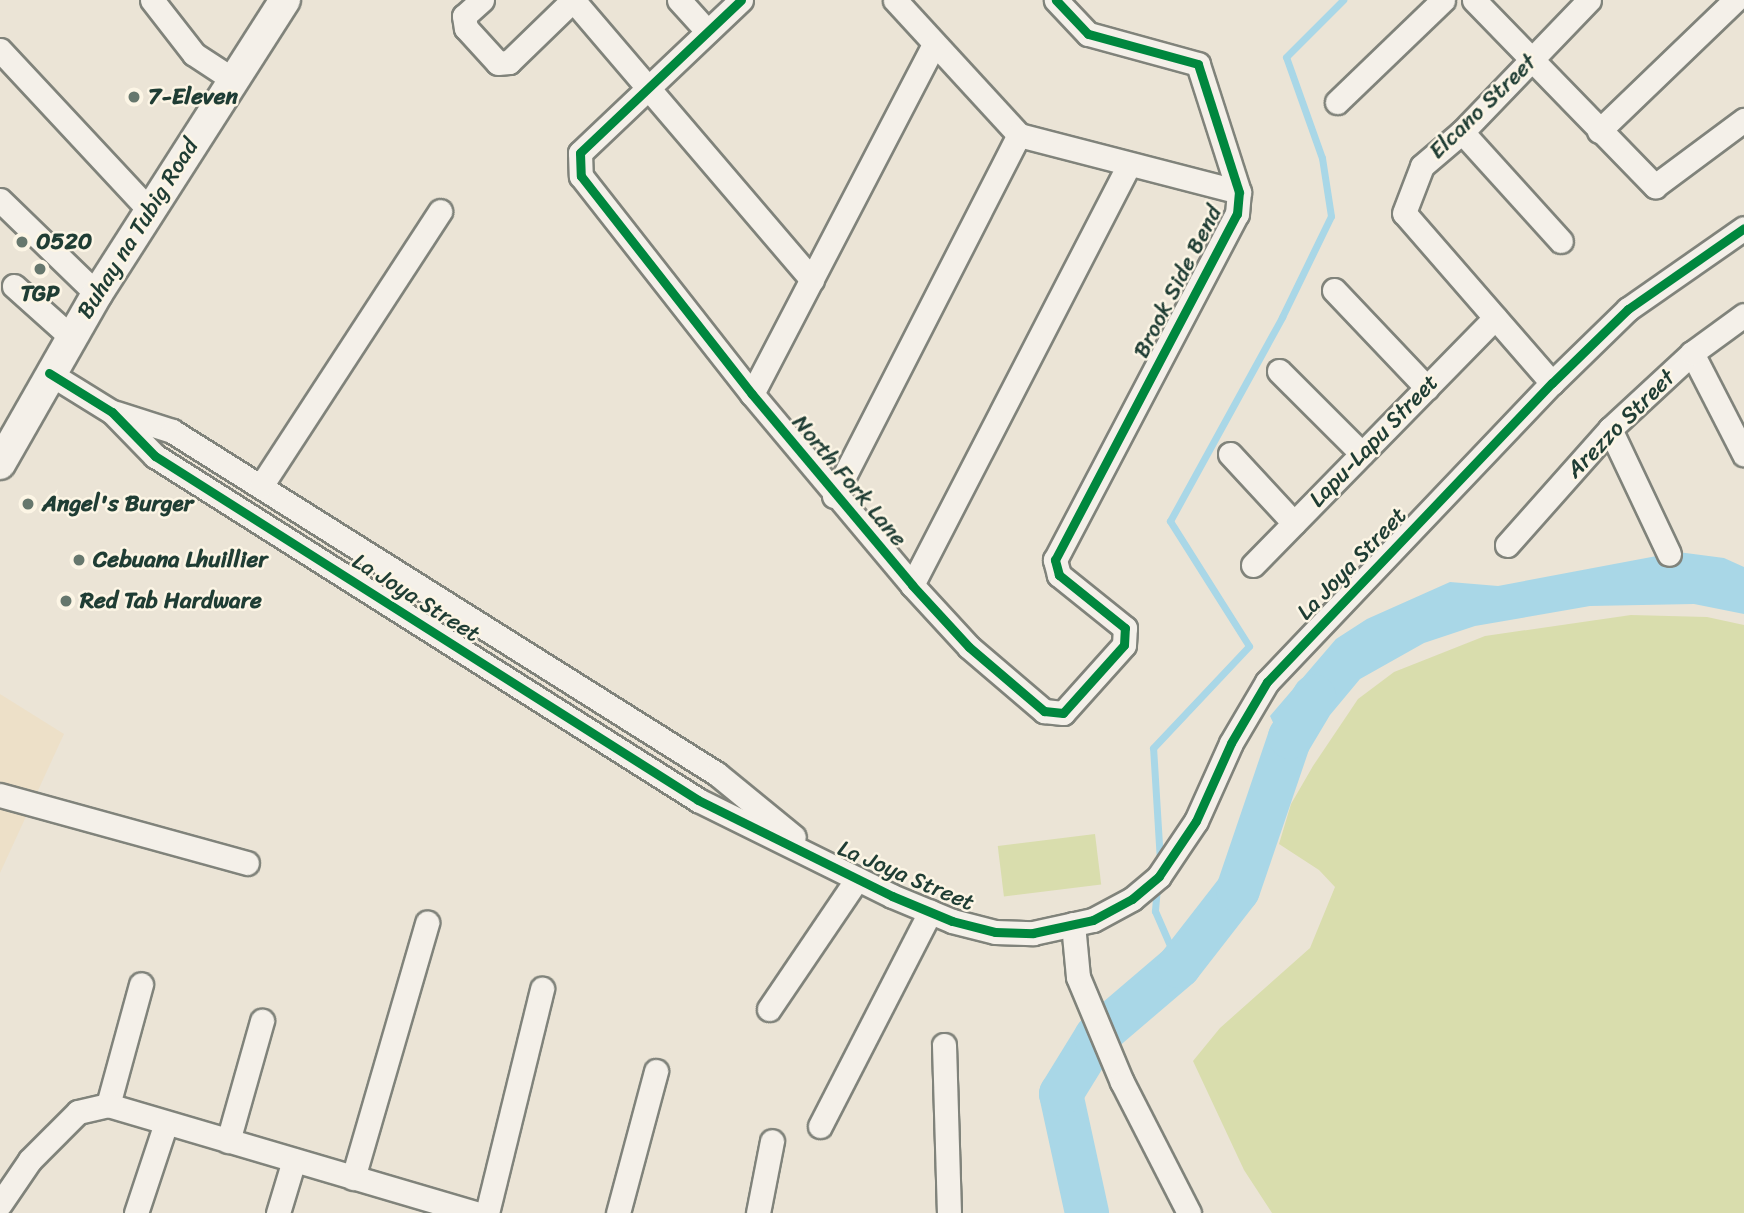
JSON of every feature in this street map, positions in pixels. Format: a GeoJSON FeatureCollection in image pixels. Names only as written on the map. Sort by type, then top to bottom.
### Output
{"type":"FeatureCollection","features":[{"type":"Feature","properties":{"kind":"main road","name":"Buhay na Tubig Road"},"geometry":{"type":"LineString","coordinates":[[0,464],[49,373],[97,294],[285,0]]}},
{"type":"Feature","properties":{"kind":"street"},"geometry":{"type":"LineString","coordinates":[[152,0],[194,54],[232,79]]}},
{"type":"Feature","properties":{"kind":"street"},"geometry":{"type":"LineString","coordinates":[[482,0],[464,16],[466,27],[498,63],[509,62],[573,0],[812,279]]}},
{"type":"Feature","properties":{"kind":"street"},"geometry":{"type":"LineString","coordinates":[[679,0],[707,31]]}},
{"type":"Feature","properties":{"kind":"street"},"geometry":{"type":"LineString","coordinates":[[895,0],[1020,135],[1128,167],[1239,192]]}},
{"type":"Feature","properties":{"kind":"street","name":"Brook Side Bend"},"geometry":{"type":"LineString","coordinates":[[1056,0],[1087,34],[1198,64],[1239,192],[1237,214],[1055,559],[1059,575],[1125,628]]}},
{"type":"Feature","properties":{"kind":"street"},"geometry":{"type":"LineString","coordinates":[[1336,102],[1443,0]]}},
{"type":"Feature","properties":{"kind":"street"},"geometry":{"type":"LineString","coordinates":[[1474,0],[1529,62],[1655,186],[1744,120]]}},
{"type":"Feature","properties":{"kind":"street","name":"Elcano Street"},"geometry":{"type":"LineString","coordinates":[[1552,383],[1404,213],[1422,166],[1462,132],[1589,0]]}},
{"type":"Feature","properties":{"kind":"street"},"geometry":{"type":"LineString","coordinates":[[1599,131],[1735,0]]}},
{"type":"Feature","properties":{"kind":"street"},"geometry":{"type":"LineString","coordinates":[[648,87],[707,31],[729,4]]}},
{"type":"Feature","properties":{"kind":"street"},"geometry":{"type":"LineString","coordinates":[[752,394],[934,45]]}},
{"type":"Feature","properties":{"kind":"street"},"geometry":{"type":"LineString","coordinates":[[0,50],[150,211]]}},
{"type":"Feature","properties":{"kind":"street","name":"North Fork Lane"},"geometry":{"type":"LineString","coordinates":[[648,87],[579,153],[582,176],[834,496],[912,585],[969,647],[1044,710],[1063,713],[1124,645],[1125,628]]}},
{"type":"Feature","properties":{"kind":"street"},"geometry":{"type":"LineString","coordinates":[[1462,132],[1561,241]]}},
{"type":"Feature","properties":{"kind":"street"},"geometry":{"type":"LineString","coordinates":[[834,496],[1020,135]]}},
{"type":"Feature","properties":{"kind":"street"},"geometry":{"type":"LineString","coordinates":[[912,585],[1128,167]]}},
{"type":"Feature","properties":{"kind":"street"},"geometry":{"type":"LineString","coordinates":[[0,201],[97,294]]}},
{"type":"Feature","properties":{"kind":"street"},"geometry":{"type":"LineString","coordinates":[[261,486],[440,211]]}},
{"type":"Feature","properties":{"kind":"street","name":"La Joya Street"},"geometry":{"type":"LineString","coordinates":[[49,373],[112,412],[155,456],[698,800],[930,912],[995,932],[1033,933],[1083,922],[1132,899],[1159,876],[1196,821],[1231,743],[1278,670],[1552,383],[1628,309],[1744,228]]}},
{"type":"Feature","properties":{"kind":"street"},"geometry":{"type":"LineString","coordinates":[[13,286],[71,337]]}},
{"type":"Feature","properties":{"kind":"street"},"geometry":{"type":"LineString","coordinates":[[1334,290],[1427,388]]}},
{"type":"Feature","properties":{"kind":"street","name":"Arezzo Street"},"geometry":{"type":"LineString","coordinates":[[1507,545],[1610,429],[1692,353],[1744,315]]}},
{"type":"Feature","properties":{"kind":"street","name":"Lapu-Lapu Street"},"geometry":{"type":"LineString","coordinates":[[1254,565],[1495,318]]}},
{"type":"Feature","properties":{"kind":"street"},"geometry":{"type":"LineString","coordinates":[[1692,353],[1742,446]]}},
{"type":"Feature","properties":{"kind":"street"},"geometry":{"type":"LineString","coordinates":[[1279,370],[1362,454]]}},
{"type":"Feature","properties":{"kind":"street","name":"La Joya Street"},"geometry":{"type":"LineString","coordinates":[[112,412],[172,431],[261,486],[717,774],[823,861]]}},
{"type":"Feature","properties":{"kind":"street"},"geometry":{"type":"LineString","coordinates":[[1610,429],[1669,554]]}},
{"type":"Feature","properties":{"kind":"street"},"geometry":{"type":"LineString","coordinates":[[1230,454],[1294,523]]}},
{"type":"Feature","properties":{"kind":"street"},"geometry":{"type":"LineString","coordinates":[[0,795],[247,863]]}},
{"type":"Feature","properties":{"kind":"street"},"geometry":{"type":"LineString","coordinates":[[769,1009],[857,879]]}},
{"type":"Feature","properties":{"kind":"street"},"geometry":{"type":"LineString","coordinates":[[820,1126],[930,912]]}},
{"type":"Feature","properties":{"kind":"street"},"geometry":{"type":"LineString","coordinates":[[1083,922],[1078,977],[1122,1082],[1189,1213]]}},
{"type":"Feature","properties":{"kind":"street"},"geometry":{"type":"LineString","coordinates":[[353,1178],[426,923]]}},
{"type":"Feature","properties":{"kind":"street"},"geometry":{"type":"LineString","coordinates":[[108,1105],[141,984]]}},
{"type":"Feature","properties":{"kind":"street"},"geometry":{"type":"LineString","coordinates":[[487,1213],[542,989]]}},
{"type":"Feature","properties":{"kind":"street"},"geometry":{"type":"LineString","coordinates":[[228,1141],[262,1021]]}},
{"type":"Feature","properties":{"kind":"street"},"geometry":{"type":"LineString","coordinates":[[944,1045],[948,1213]]}},
{"type":"Feature","properties":{"kind":"street"},"geometry":{"type":"LineString","coordinates":[[618,1213],[656,1071]]}},
{"type":"Feature","properties":{"kind":"street"},"geometry":{"type":"LineString","coordinates":[[4,1206],[30,1160],[78,1112],[108,1105],[353,1178],[412,1204],[474,1213]]}},
{"type":"Feature","properties":{"kind":"street"},"geometry":{"type":"LineString","coordinates":[[136,1213],[166,1123]]}},
{"type":"Feature","properties":{"kind":"street"},"geometry":{"type":"LineString","coordinates":[[758,1213],[772,1141]]}},
{"type":"Feature","properties":{"kind":"street"},"geometry":{"type":"LineString","coordinates":[[278,1213],[294,1160]]}},
{"type":"Feature","properties":{"kind":"shaded area"},"geometry":{"type":"Polygon","coordinates":[[[0,694],[64,734],[0,873],[0,694]]]}},
{"type":"Feature","properties":{"kind":"green space"},"geometry":{"type":"Polygon","coordinates":[[[1631,615],[1707,617],[1744,625],[1744,1213],[1272,1213],[1244,1170],[1193,1061],[1220,1028],[1310,948],[1335,887],[1319,870],[1279,844],[1291,804],[1313,766],[1358,699],[1394,672],[1485,636],[1631,615]]]}},
{"type":"Feature","properties":{"kind":"green space"},"geometry":{"type":"Polygon","coordinates":[[[1095,834],[1101,885],[1004,897],[998,846],[1095,834]]]}},
{"type":"Feature","properties":{"kind":"water"},"geometry":{"type":"Polygon","coordinates":[[[1678,552],[1724,558],[1744,567],[1744,614],[1694,604],[1590,606],[1475,626],[1424,643],[1360,679],[1330,715],[1296,772],[1270,716],[1336,639],[1367,619],[1450,582],[1498,586],[1678,552]]]}},
{"type":"Feature","properties":{"kind":"waterway"},"geometry":{"type":"LineString","coordinates":[[1160,861],[1153,748],[1249,646],[1170,521],[1282,317],[1331,216],[1322,158],[1286,57],[1343,0]]}},
{"type":"Feature","properties":{"kind":"waterway"},"geometry":{"type":"LineString","coordinates":[[1087,1213],[1061,1094],[1096,1037],[1179,966],[1238,890],[1290,737],[1314,697]]}},
{"type":"Feature","properties":{"kind":"waterway"},"geometry":{"type":"LineString","coordinates":[[1157,887],[1155,911],[1179,966]]}},
{"type":"Feature","properties":{"kind":"cycle path"},"geometry":{"type":"LineString","coordinates":[[741,0],[580,153],[581,176],[752,394],[912,585],[969,647],[1044,711],[1063,713],[1124,645],[1125,628],[1059,575],[1055,560],[1237,214],[1239,192],[1198,64],[1088,34],[1056,0]]}},
{"type":"Feature","properties":{"kind":"cycle path"},"geometry":{"type":"LineString","coordinates":[[49,373],[112,412],[155,456],[698,800],[892,896],[952,921],[995,932],[1033,933],[1093,920],[1132,899],[1159,876],[1196,821],[1231,743],[1267,682],[1552,383],[1628,309],[1744,228]]}},
{"type":"Feature","properties":{"kind":"place","name":"7-Eleven"},"geometry":{"type":"Point","coordinates":[134,97]}},
{"type":"Feature","properties":{"kind":"place","name":"0520"},"geometry":{"type":"Point","coordinates":[22,242]}},
{"type":"Feature","properties":{"kind":"place","name":"TGP"},"geometry":{"type":"Point","coordinates":[40,269]}},
{"type":"Feature","properties":{"kind":"place","name":"Angel's Burger"},"geometry":{"type":"Point","coordinates":[28,504]}},
{"type":"Feature","properties":{"kind":"place","name":"Cebuana Lhuillier"},"geometry":{"type":"Point","coordinates":[79,560]}},
{"type":"Feature","properties":{"kind":"place","name":"Red Tab Hardware"},"geometry":{"type":"Point","coordinates":[66,601]}}]}
